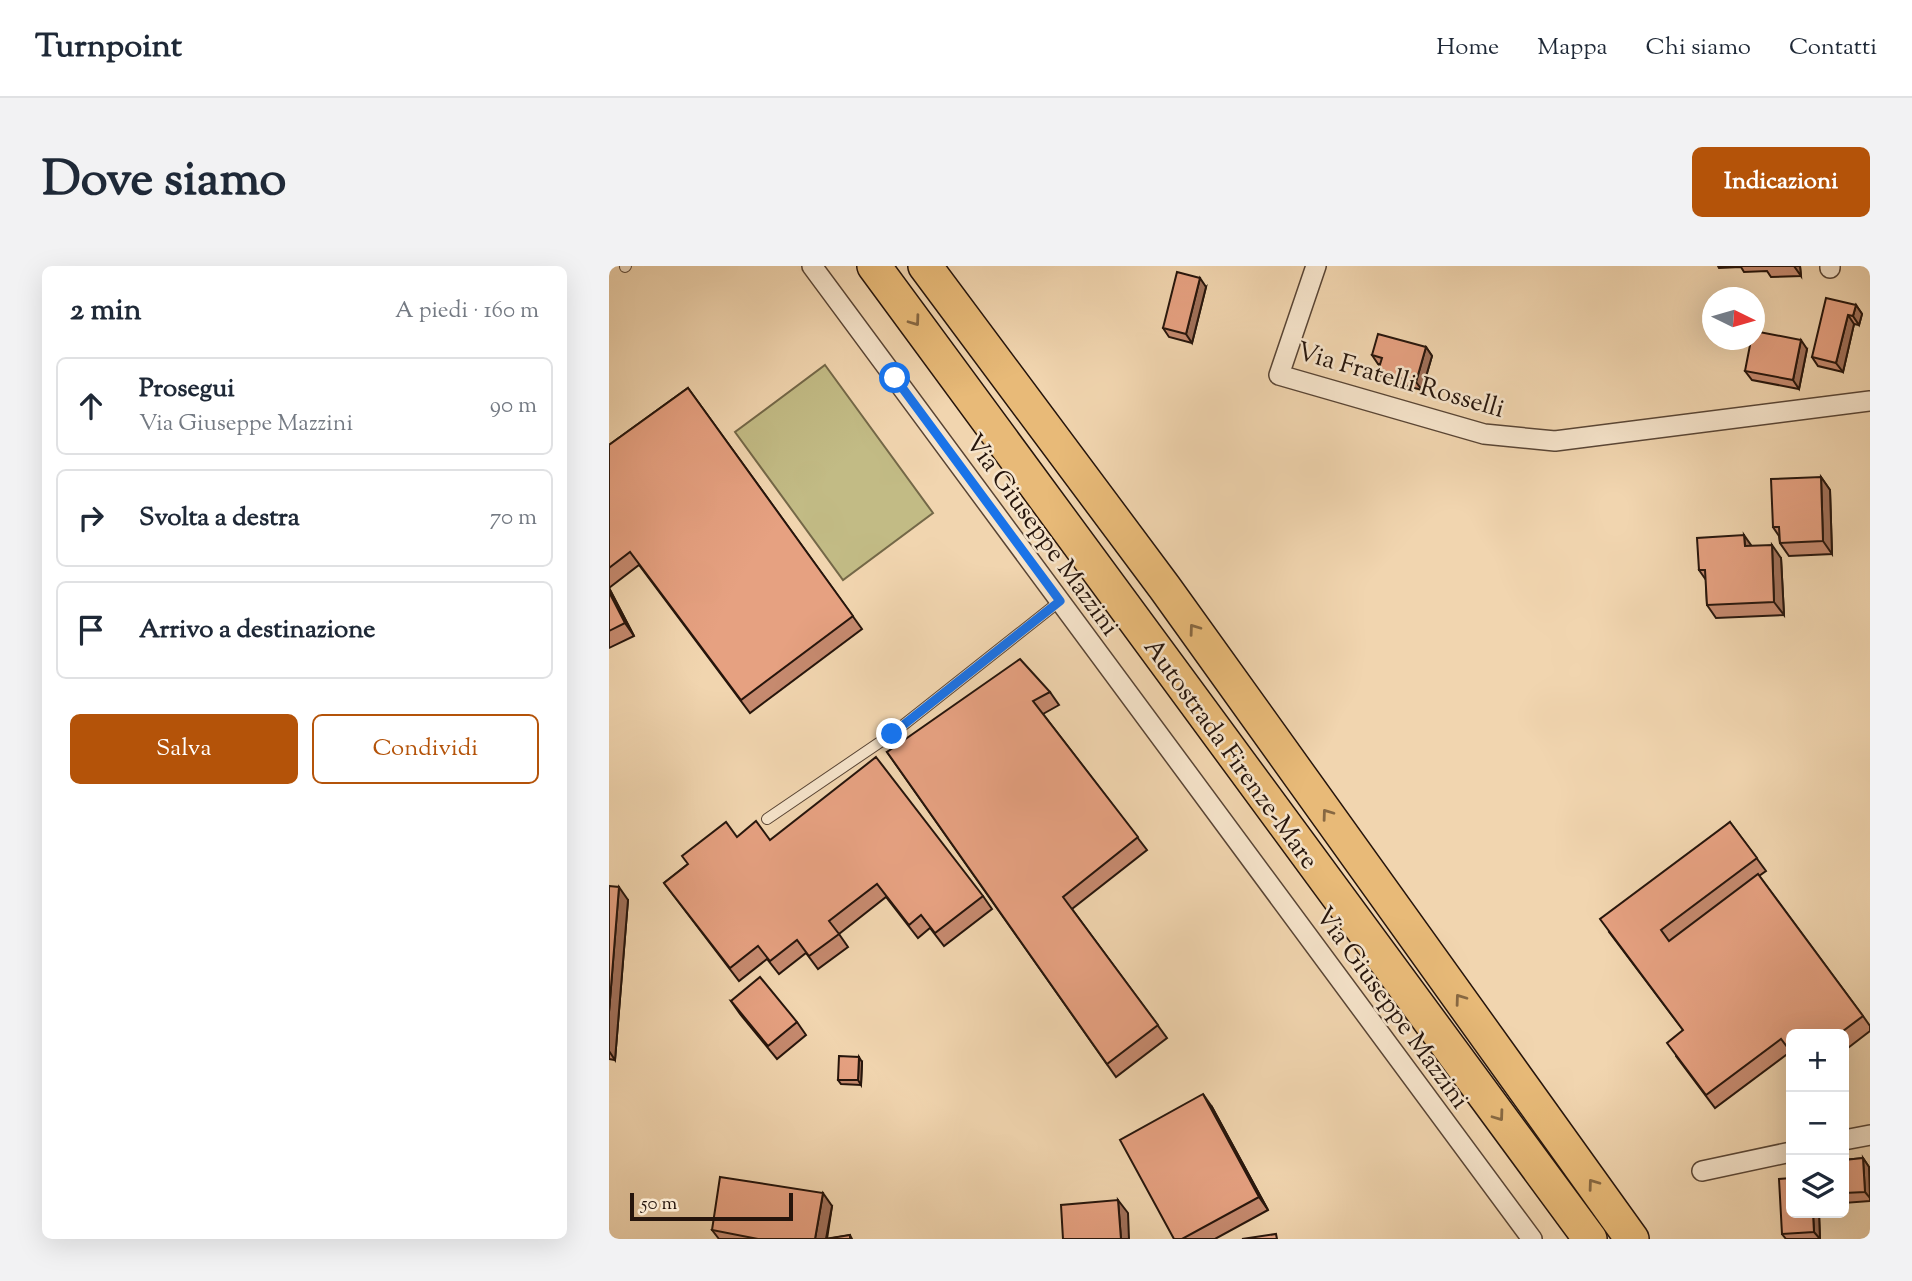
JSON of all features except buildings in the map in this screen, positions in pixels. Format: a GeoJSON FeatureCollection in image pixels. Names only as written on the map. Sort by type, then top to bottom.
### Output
{"type":"FeatureCollection","features":[{"type":"Feature","properties":{"kind":"highway","name":"Autostrada Firenze-Mare"},"geometry":{"type":"LineString","coordinates":[[874,266],[1590,1239]]}},
{"type":"Feature","properties":{"kind":"highway","name":"Autostrada Firenze-Mare"},"geometry":{"type":"LineString","coordinates":[[925,266],[1173,599],[1632,1239]]}},
{"type":"Feature","properties":{"kind":"street","name":"Via Giuseppe Mazzini"},"geometry":{"type":"LineString","coordinates":[[812,266],[1532,1239]]}},
{"type":"Feature","properties":{"kind":"street","name":"Via Fratelli Rosselli"},"geometry":{"type":"LineString","coordinates":[[1316,266],[1279,375],[1484,434],[1556,441],[1870,401]]}},
{"type":"Feature","properties":{"kind":"street"},"geometry":{"type":"LineString","coordinates":[[1849,1139],[1870,1135]]}},
{"type":"Feature","properties":{"kind":"street"},"geometry":{"type":"LineString","coordinates":[[1702,1171],[1786,1153]]}},
{"type":"Feature","properties":{"kind":"lane"},"geometry":{"type":"LineString","coordinates":[[767,819],[892,734],[1060,601]]}},
{"type":"Feature","properties":{"kind":"shaded area"},"geometry":{"type":"Polygon","coordinates":[[[825,365],[933,513],[843,580],[735,432],[825,365]]]}},
{"type":"Feature","properties":{"kind":"route"},"geometry":{"type":"LineString","coordinates":[[892,734],[1060,601],[895,378]]}}]}
